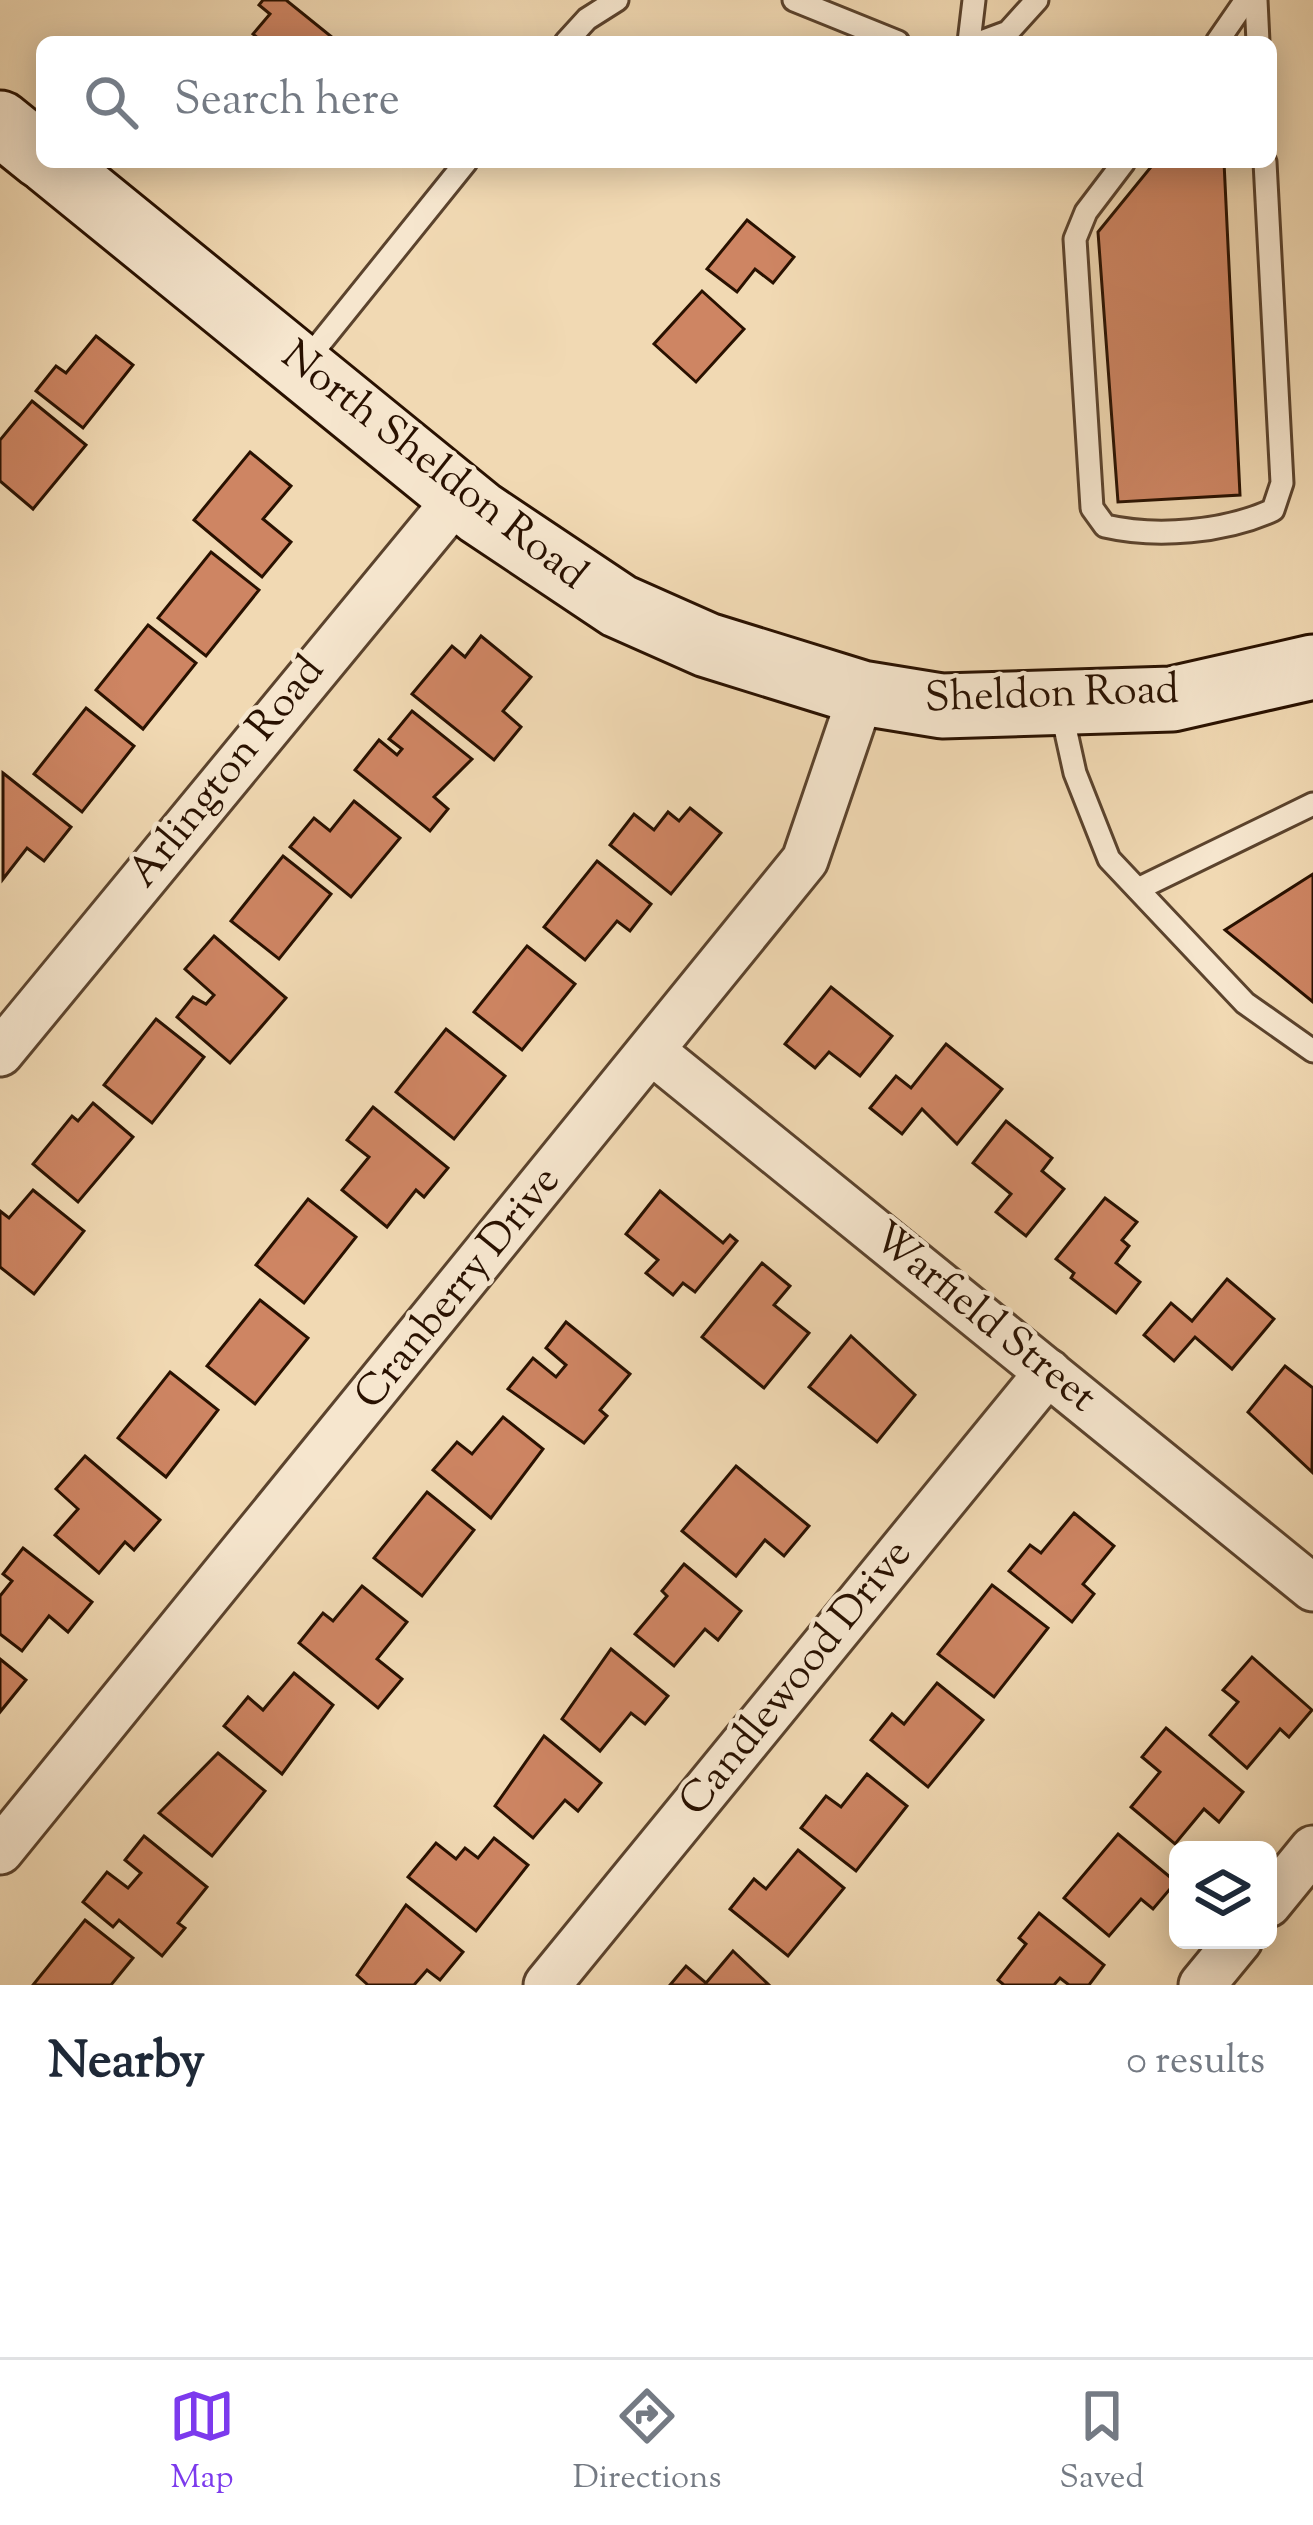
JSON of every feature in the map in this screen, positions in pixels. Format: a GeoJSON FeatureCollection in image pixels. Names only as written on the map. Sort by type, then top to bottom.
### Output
{"type":"FeatureCollection","features":[{"type":"Feature","properties":{"kind":"street","name":"North Sheldon Road"},"geometry":{"type":"LineString","coordinates":[[0,123],[36,152]]}},
{"type":"Feature","properties":{"kind":"street","name":"North Sheldon Road"},"geometry":{"type":"LineString","coordinates":[[56,168],[459,496],[561,572],[619,606],[707,645],[862,693]]}},
{"type":"Feature","properties":{"kind":"street","name":"Arlington Road"},"geometry":{"type":"LineString","coordinates":[[0,1053],[459,496]]}},
{"type":"Feature","properties":{"kind":"street","name":"Sheldon Road"},"geometry":{"type":"LineString","coordinates":[[862,693],[942,706],[1172,699],[1313,667]]}},
{"type":"Feature","properties":{"kind":"street","name":"Cranberry Drive"},"geometry":{"type":"LineString","coordinates":[[0,1851],[805,860],[862,693]]}},
{"type":"Feature","properties":{"kind":"street","name":"Warfield Street"},"geometry":{"type":"LineString","coordinates":[[653,1052],[1313,1588]]}},
{"type":"Feature","properties":{"kind":"street","name":"Candlewood Drive"},"geometry":{"type":"LineString","coordinates":[[547,1985],[1048,1372]]}},
{"type":"Feature","properties":{"kind":"street"},"geometry":{"type":"LineString","coordinates":[[1277,1893],[1313,1849]]}},
{"type":"Feature","properties":{"kind":"street"},"geometry":{"type":"LineString","coordinates":[[1202,1985],[1232,1949]]}},
{"type":"Feature","properties":{"kind":"lane"},"geometry":{"type":"LineString","coordinates":[[571,36],[587,19],[617,0]]}},
{"type":"Feature","properties":{"kind":"lane"},"geometry":{"type":"LineString","coordinates":[[794,0],[883,36]]}},
{"type":"Feature","properties":{"kind":"lane"},"geometry":{"type":"LineString","coordinates":[[970,36],[974,0]]}},
{"type":"Feature","properties":{"kind":"lane"},"geometry":{"type":"LineString","coordinates":[[997,36],[1008,32],[1036,0]]}},
{"type":"Feature","properties":{"kind":"lane"},"geometry":{"type":"LineString","coordinates":[[1220,36],[1246,0]]}},
{"type":"Feature","properties":{"kind":"lane"},"geometry":{"type":"LineString","coordinates":[[1256,0],[1258,36]]}},
{"type":"Feature","properties":{"kind":"lane"},"geometry":{"type":"LineString","coordinates":[[301,367],[461,168]]}},
{"type":"Feature","properties":{"kind":"lane"},"geometry":{"type":"LineString","coordinates":[[1119,168],[1086,212],[1075,239],[1092,508],[1105,526],[1132,532],[1241,525],[1273,510],[1282,483],[1264,168]]}},
{"type":"Feature","properties":{"kind":"lane"},"geometry":{"type":"LineString","coordinates":[[1060,704],[1075,773],[1109,859],[1245,1003],[1313,1051]]}},
{"type":"Feature","properties":{"kind":"lane"},"geometry":{"type":"LineString","coordinates":[[1138,889],[1313,804]]}},
{"type":"Feature","properties":{"kind":"building"},"geometry":{"type":"Polygon","coordinates":[[[263,0],[286,0],[331,36],[256,36],[270,14],[259,5],[263,0]]]}},
{"type":"Feature","properties":{"kind":"building"},"geometry":{"type":"Polygon","coordinates":[[[1150,168],[1224,168],[1240,495],[1118,502],[1098,232],[1150,168]]]}},
{"type":"Feature","properties":{"kind":"building"},"geometry":{"type":"Polygon","coordinates":[[[747,220],[794,257],[773,283],[755,269],[737,292],[707,269],[747,220]]]}},
{"type":"Feature","properties":{"kind":"building"},"geometry":{"type":"Polygon","coordinates":[[[702,291],[744,329],[696,382],[654,344],[702,291]]]}},
{"type":"Feature","properties":{"kind":"building"},"geometry":{"type":"Polygon","coordinates":[[[96,336],[133,365],[83,428],[36,391],[56,366],[66,373],[96,336]]]}},
{"type":"Feature","properties":{"kind":"building"},"geometry":{"type":"Polygon","coordinates":[[[32,401],[86,445],[33,509],[0,481],[0,440],[32,401]]]}},
{"type":"Feature","properties":{"kind":"building"},"geometry":{"type":"Polygon","coordinates":[[[250,452],[291,486],[263,519],[291,542],[262,577],[194,520],[250,452]]]}},
{"type":"Feature","properties":{"kind":"building"},"geometry":{"type":"Polygon","coordinates":[[[211,552],[259,590],[206,656],[158,618],[211,552]]]}},
{"type":"Feature","properties":{"kind":"building"},"geometry":{"type":"Polygon","coordinates":[[[148,625],[196,663],[143,729],[96,690],[148,625]]]}},
{"type":"Feature","properties":{"kind":"building"},"geometry":{"type":"Polygon","coordinates":[[[481,636],[531,677],[503,711],[521,727],[494,760],[412,694],[452,646],[465,657],[481,636]]]}},
{"type":"Feature","properties":{"kind":"building"},"geometry":{"type":"Polygon","coordinates":[[[86,708],[134,746],[82,812],[34,774],[86,708]]]}},
{"type":"Feature","properties":{"kind":"building"},"geometry":{"type":"Polygon","coordinates":[[[412,711],[472,759],[434,797],[448,809],[430,831],[355,770],[379,740],[397,755],[402,749],[389,739],[412,711]]]}},
{"type":"Feature","properties":{"kind":"building"},"geometry":{"type":"Polygon","coordinates":[[[3,773],[71,827],[44,861],[27,848],[3,879],[3,773]]]}},
{"type":"Feature","properties":{"kind":"building"},"geometry":{"type":"Polygon","coordinates":[[[354,801],[400,838],[351,897],[290,847],[314,818],[330,831],[354,801]]]}},
{"type":"Feature","properties":{"kind":"building"},"geometry":{"type":"Polygon","coordinates":[[[690,808],[721,833],[671,894],[610,845],[634,814],[654,830],[668,812],[679,821],[690,808]]]}},
{"type":"Feature","properties":{"kind":"building"},"geometry":{"type":"Polygon","coordinates":[[[283,856],[331,894],[279,959],[231,921],[283,856]]]}},
{"type":"Feature","properties":{"kind":"building"},"geometry":{"type":"Polygon","coordinates":[[[597,861],[651,904],[630,931],[617,921],[585,960],[544,927],[597,861]]]}},
{"type":"Feature","properties":{"kind":"building"},"geometry":{"type":"Polygon","coordinates":[[[1313,874],[1313,1002],[1225,930],[1313,874]]]}},
{"type":"Feature","properties":{"kind":"building"},"geometry":{"type":"Polygon","coordinates":[[[214,936],[286,998],[230,1063],[177,1017],[193,997],[206,1004],[214,995],[185,969],[214,936]]]}},
{"type":"Feature","properties":{"kind":"building"},"geometry":{"type":"Polygon","coordinates":[[[527,946],[575,984],[522,1050],[474,1012],[527,946]]]}},
{"type":"Feature","properties":{"kind":"building"},"geometry":{"type":"Polygon","coordinates":[[[831,987],[892,1036],[860,1076],[829,1052],[815,1068],[785,1044],[831,987]]]}},
{"type":"Feature","properties":{"kind":"building"},"geometry":{"type":"Polygon","coordinates":[[[156,1019],[204,1057],[152,1123],[104,1085],[156,1019]]]}},
{"type":"Feature","properties":{"kind":"building"},"geometry":{"type":"Polygon","coordinates":[[[446,1029],[505,1076],[454,1139],[396,1092],[446,1029]]]}},
{"type":"Feature","properties":{"kind":"building"},"geometry":{"type":"Polygon","coordinates":[[[946,1044],[1002,1089],[957,1144],[922,1109],[902,1134],[870,1108],[896,1076],[911,1088],[946,1044]]]}},
{"type":"Feature","properties":{"kind":"building"},"geometry":{"type":"Polygon","coordinates":[[[93,1103],[133,1137],[78,1202],[33,1164],[72,1116],[78,1121],[93,1103]]]}},
{"type":"Feature","properties":{"kind":"building"},"geometry":{"type":"Polygon","coordinates":[[[373,1107],[448,1168],[424,1197],[416,1190],[387,1227],[342,1190],[369,1157],[347,1140],[373,1107]]]}},
{"type":"Feature","properties":{"kind":"building"},"geometry":{"type":"Polygon","coordinates":[[[1006,1121],[1052,1158],[1042,1171],[1064,1189],[1026,1236],[996,1212],[1011,1194],[973,1163],[1006,1121]]]}},
{"type":"Feature","properties":{"kind":"building"},"geometry":{"type":"Polygon","coordinates":[[[33,1190],[84,1231],[34,1294],[0,1267],[0,1211],[9,1218],[33,1190]]]}},
{"type":"Feature","properties":{"kind":"building"},"geometry":{"type":"Polygon","coordinates":[[[660,1191],[723,1243],[730,1235],[737,1241],[695,1292],[683,1283],[673,1295],[646,1273],[658,1260],[626,1234],[660,1191]]]}},
{"type":"Feature","properties":{"kind":"building"},"geometry":{"type":"Polygon","coordinates":[[[1105,1198],[1137,1222],[1122,1240],[1129,1246],[1116,1263],[1140,1282],[1116,1313],[1071,1278],[1074,1273],[1056,1259],[1105,1198]]]}},
{"type":"Feature","properties":{"kind":"building"},"geometry":{"type":"Polygon","coordinates":[[[308,1199],[356,1237],[304,1303],[256,1265],[308,1199]]]}},
{"type":"Feature","properties":{"kind":"building"},"geometry":{"type":"Polygon","coordinates":[[[762,1263],[790,1286],[774,1305],[809,1333],[764,1388],[702,1337],[762,1263]]]}},
{"type":"Feature","properties":{"kind":"building"},"geometry":{"type":"Polygon","coordinates":[[[1227,1279],[1274,1319],[1232,1369],[1195,1337],[1174,1361],[1144,1335],[1171,1303],[1192,1321],[1227,1279]]]}},
{"type":"Feature","properties":{"kind":"building"},"geometry":{"type":"Polygon","coordinates":[[[260,1300],[308,1338],[255,1404],[207,1366],[260,1300]]]}},
{"type":"Feature","properties":{"kind":"building"},"geometry":{"type":"Polygon","coordinates":[[[566,1322],[630,1374],[600,1410],[607,1416],[584,1443],[508,1389],[533,1358],[556,1377],[566,1365],[546,1348],[566,1322]]]}},
{"type":"Feature","properties":{"kind":"building"},"geometry":{"type":"Polygon","coordinates":[[[851,1336],[915,1395],[877,1442],[809,1387],[851,1336]]]}},
{"type":"Feature","properties":{"kind":"building"},"geometry":{"type":"Polygon","coordinates":[[[1285,1366],[1313,1388],[1312,1472],[1248,1412],[1285,1366]]]}},
{"type":"Feature","properties":{"kind":"building"},"geometry":{"type":"Polygon","coordinates":[[[170,1372],[218,1410],[166,1477],[118,1438],[170,1372]]]}},
{"type":"Feature","properties":{"kind":"building"},"geometry":{"type":"Polygon","coordinates":[[[503,1417],[543,1449],[491,1518],[433,1470],[457,1442],[472,1454],[503,1417]]]}},
{"type":"Feature","properties":{"kind":"building"},"geometry":{"type":"Polygon","coordinates":[[[85,1456],[160,1520],[134,1550],[125,1542],[99,1573],[55,1535],[78,1509],[56,1489],[85,1456]]]}},
{"type":"Feature","properties":{"kind":"building"},"geometry":{"type":"Polygon","coordinates":[[[736,1466],[809,1526],[784,1556],[765,1540],[736,1576],[682,1531],[736,1466]]]}},
{"type":"Feature","properties":{"kind":"building"},"geometry":{"type":"Polygon","coordinates":[[[427,1492],[474,1530],[422,1596],[374,1558],[427,1492]]]}},
{"type":"Feature","properties":{"kind":"building"},"geometry":{"type":"Polygon","coordinates":[[[1074,1513],[1114,1546],[1083,1584],[1094,1594],[1072,1622],[1009,1571],[1030,1545],[1041,1553],[1074,1513]]]}},
{"type":"Feature","properties":{"kind":"building"},"geometry":{"type":"Polygon","coordinates":[[[23,1548],[92,1602],[68,1632],[49,1616],[22,1651],[0,1634],[0,1596],[12,1581],[3,1574],[23,1548]]]}},
{"type":"Feature","properties":{"kind":"building"},"geometry":{"type":"Polygon","coordinates":[[[684,1564],[741,1611],[718,1640],[705,1629],[674,1666],[635,1634],[667,1596],[662,1591],[684,1564]]]}},
{"type":"Feature","properties":{"kind":"building"},"geometry":{"type":"Polygon","coordinates":[[[992,1585],[1048,1628],[994,1697],[938,1654],[992,1585]]]}},
{"type":"Feature","properties":{"kind":"building"},"geometry":{"type":"Polygon","coordinates":[[[362,1586],[407,1622],[377,1659],[402,1679],[378,1708],[299,1643],[323,1613],[333,1621],[362,1586]]]}},
{"type":"Feature","properties":{"kind":"building"},"geometry":{"type":"Polygon","coordinates":[[[611,1649],[668,1696],[645,1724],[631,1713],[600,1751],[562,1719],[611,1649]]]}},
{"type":"Feature","properties":{"kind":"building"},"geometry":{"type":"Polygon","coordinates":[[[1252,1657],[1312,1710],[1289,1737],[1280,1729],[1247,1768],[1210,1735],[1238,1702],[1223,1690],[1252,1657]]]}},
{"type":"Feature","properties":{"kind":"building"},"geometry":{"type":"Polygon","coordinates":[[[0,1659],[26,1680],[0,1712],[0,1659]]]}},
{"type":"Feature","properties":{"kind":"building"},"geometry":{"type":"Polygon","coordinates":[[[294,1673],[333,1705],[282,1774],[224,1726],[248,1697],[263,1710],[294,1673]]]}},
{"type":"Feature","properties":{"kind":"building"},"geometry":{"type":"Polygon","coordinates":[[[937,1683],[983,1720],[928,1787],[871,1740],[892,1714],[904,1724],[937,1683]]]}},
{"type":"Feature","properties":{"kind":"building"},"geometry":{"type":"Polygon","coordinates":[[[1166,1728],[1243,1792],[1219,1822],[1204,1809],[1177,1841],[1171,1841],[1131,1807],[1160,1772],[1142,1757],[1166,1728]]]}},
{"type":"Feature","properties":{"kind":"building"},"geometry":{"type":"Polygon","coordinates":[[[544,1736],[601,1783],[578,1811],[565,1800],[533,1838],[495,1806],[544,1736]]]}},
{"type":"Feature","properties":{"kind":"building"},"geometry":{"type":"Polygon","coordinates":[[[218,1753],[265,1791],[212,1856],[159,1813],[218,1753]]]}},
{"type":"Feature","properties":{"kind":"building"},"geometry":{"type":"Polygon","coordinates":[[[867,1774],[907,1806],[856,1871],[801,1828],[826,1796],[841,1807],[867,1774]]]}},
{"type":"Feature","properties":{"kind":"building"},"geometry":{"type":"Polygon","coordinates":[[[1118,1834],[1169,1876],[1169,1890],[1153,1909],[1141,1899],[1109,1936],[1064,1898],[1118,1834]]]}},
{"type":"Feature","properties":{"kind":"building"},"geometry":{"type":"Polygon","coordinates":[[[144,1836],[207,1887],[178,1923],[185,1928],[162,1956],[119,1920],[113,1927],[83,1902],[107,1872],[128,1888],[141,1873],[125,1860],[144,1836]]]}},
{"type":"Feature","properties":{"kind":"building"},"geometry":{"type":"Polygon","coordinates":[[[494,1838],[528,1865],[476,1931],[408,1877],[436,1843],[456,1859],[465,1848],[478,1858],[494,1838]]]}},
{"type":"Feature","properties":{"kind":"building"},"geometry":{"type":"Polygon","coordinates":[[[798,1850],[844,1888],[788,1956],[730,1909],[754,1879],[766,1889],[798,1850]]]}},
{"type":"Feature","properties":{"kind":"building"},"geometry":{"type":"Polygon","coordinates":[[[406,1905],[463,1952],[440,1980],[427,1970],[414,1985],[368,1985],[357,1975],[406,1905]]]}},
{"type":"Feature","properties":{"kind":"building"},"geometry":{"type":"Polygon","coordinates":[[[1039,1913],[1104,1965],[1089,1985],[1069,1985],[1060,1978],[1054,1985],[1004,1985],[998,1980],[1026,1944],[1019,1938],[1039,1913]]]}},
{"type":"Feature","properties":{"kind":"building"},"geometry":{"type":"Polygon","coordinates":[[[85,1920],[133,1958],[111,1985],[33,1985],[85,1920]]]}},
{"type":"Feature","properties":{"kind":"building"},"geometry":{"type":"Polygon","coordinates":[[[733,1951],[769,1985],[670,1985],[686,1966],[706,1983],[733,1951]]]}}]}
